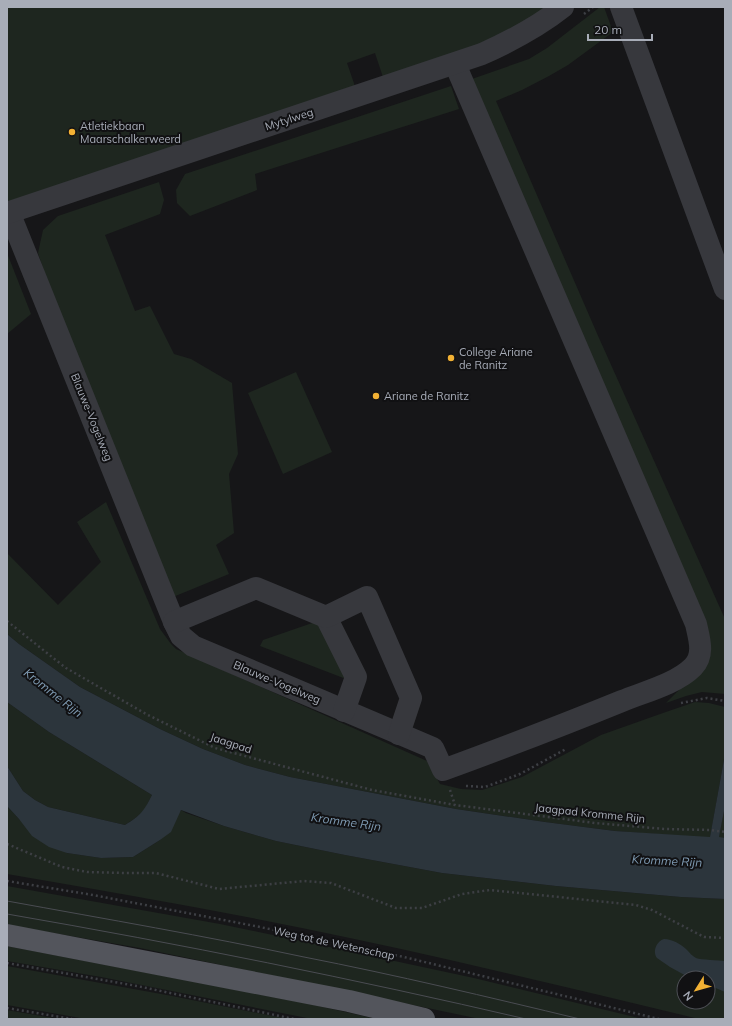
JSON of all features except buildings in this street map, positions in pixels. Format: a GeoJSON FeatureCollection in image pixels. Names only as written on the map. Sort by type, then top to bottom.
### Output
{"type":"FeatureCollection","features":[{"type":"Feature","properties":{"kind":"main road"},"geometry":{"type":"LineString","coordinates":[[7,935],[349,1001],[424,1019]]}},
{"type":"Feature","properties":{"kind":"street","name":"Mytylweg"},"geometry":{"type":"LineString","coordinates":[[8,213],[482,54],[519,36],[563,7]]}},
{"type":"Feature","properties":{"kind":"street"},"geometry":{"type":"LineString","coordinates":[[621,7],[725,289]]}},
{"type":"Feature","properties":{"kind":"street","name":"Blauwe-Vogelweg"},"geometry":{"type":"LineString","coordinates":[[8,213],[181,636],[193,646],[433,748],[443,770],[556,728],[676,680],[693,667],[700,658],[700,644],[696,624],[455,64]]}},
{"type":"Feature","properties":{"kind":"street"},"geometry":{"type":"LineString","coordinates":[[174,622],[256,588],[326,617],[356,677],[344,711]]}},
{"type":"Feature","properties":{"kind":"street"},"geometry":{"type":"LineString","coordinates":[[326,617],[367,597],[411,698],[399,734]]}},
{"type":"Feature","properties":{"kind":"path","name":"Jaagpad"},"geometry":{"type":"LineString","coordinates":[[7,621],[66,668],[146,714],[215,748],[372,790],[455,805]]}},
{"type":"Feature","properties":{"kind":"path","name":"Jaagpad Kromme Rijn"},"geometry":{"type":"LineString","coordinates":[[455,805],[595,823],[724,832]]}},
{"type":"Feature","properties":{"kind":"path"},"geometry":{"type":"LineString","coordinates":[[7,844],[62,867],[87,872],[156,873],[220,889],[304,881],[331,882],[396,908],[422,908],[462,894],[490,890],[636,905],[652,910],[704,937],[725,938]]}},
{"type":"Feature","properties":{"kind":"path","name":"Weg tot de Wetenschap"},"geometry":{"type":"LineString","coordinates":[[7,880],[255,926],[404,957],[658,1019]]}},
{"type":"Feature","properties":{"kind":"path"},"geometry":{"type":"LineString","coordinates":[[7,963],[136,986],[294,1019]]}},
{"type":"Feature","properties":{"kind":"path"},"geometry":{"type":"LineString","coordinates":[[7,1008],[72,1019]]}},
{"type":"Feature","properties":{"kind":"shaded area","name":"Atletiekbaan Maarschalkerweerd"},"geometry":{"type":"Polygon","coordinates":[[[7,7],[557,7],[538,21],[385,83],[375,53],[347,63],[357,92],[7,205],[7,7]]]}},
{"type":"Feature","properties":{"kind":"shaded area"},"geometry":{"type":"Polygon","coordinates":[[[600,7],[604,7],[613,32],[568,65],[522,90],[496,101],[599,338],[725,619],[725,694],[702,692],[666,703],[695,674],[705,660],[469,80],[529,59],[547,48],[600,7]]]}},
{"type":"Feature","properties":{"kind":"shaded area"},"geometry":{"type":"Polygon","coordinates":[[[451,86],[459,109],[255,174],[257,190],[190,216],[177,203],[176,190],[185,174],[451,86]]]}},
{"type":"Feature","properties":{"kind":"shaded area"},"geometry":{"type":"Polygon","coordinates":[[[159,182],[164,200],[160,214],[105,235],[135,311],[150,306],[174,354],[191,359],[232,383],[238,454],[229,474],[234,533],[216,545],[229,574],[173,597],[64,331],[38,253],[43,230],[58,216],[159,182]]]}},
{"type":"Feature","properties":{"kind":"shaded area"},"geometry":{"type":"Polygon","coordinates":[[[7,253],[31,314],[7,334],[7,253]]]}},
{"type":"Feature","properties":{"kind":"shaded area"},"geometry":{"type":"Polygon","coordinates":[[[296,372],[332,452],[283,474],[248,393],[296,372]]]}},
{"type":"Feature","properties":{"kind":"shaded area"},"geometry":{"type":"Polygon","coordinates":[[[106,502],[160,629],[176,649],[427,761],[440,784],[461,789],[482,790],[522,777],[601,735],[695,702],[709,703],[725,707],[725,754],[710,838],[615,831],[545,822],[456,809],[290,777],[245,765],[203,749],[160,729],[80,687],[7,634],[7,553],[58,605],[101,562],[77,522],[106,502]]]}},
{"type":"Feature","properties":{"kind":"shaded area"},"geometry":{"type":"Polygon","coordinates":[[[318,621],[346,679],[260,646],[263,640],[318,621]]]}},
{"type":"Feature","properties":{"kind":"shaded area"},"geometry":{"type":"Polygon","coordinates":[[[7,702],[49,732],[152,795],[144,811],[125,825],[48,807],[23,791],[7,766],[7,702]]]}},
{"type":"Feature","properties":{"kind":"shaded area"},"geometry":{"type":"Polygon","coordinates":[[[7,806],[19,819],[67,853],[101,858],[133,857],[160,840],[181,810],[224,826],[276,841],[442,873],[556,886],[681,897],[725,899],[725,1019],[699,1019],[450,960],[284,924],[7,874],[7,806]]]}},
{"type":"Feature","properties":{"kind":"shaded area"},"geometry":{"type":"Polygon","coordinates":[[[725,806],[725,838],[719,838],[719,836],[725,806]]]}},
{"type":"Feature","properties":{"kind":"shaded area"},"geometry":{"type":"Polygon","coordinates":[[[7,886],[220,924],[474,978],[643,1019],[480,1019],[140,948],[7,925],[7,886]]]}},
{"type":"Feature","properties":{"kind":"shaded area"},"geometry":{"type":"Polygon","coordinates":[[[7,946],[314,1005],[377,1019],[312,1019],[101,977],[7,961],[7,946]]]}},
{"type":"Feature","properties":{"kind":"shaded area"},"geometry":{"type":"Polygon","coordinates":[[[7,966],[288,1019],[86,1019],[7,1005],[7,966]]]}},
{"type":"Feature","properties":{"kind":"shaded area"},"geometry":{"type":"Polygon","coordinates":[[[7,1010],[59,1019],[7,1019],[7,1010]]]}},
{"type":"Feature","properties":{"kind":"water","name":"Kromme Rijn"},"geometry":{"type":"Polygon","coordinates":[[[7,634],[80,687],[160,729],[203,749],[245,765],[290,777],[456,809],[615,831],[710,837],[725,754],[725,806],[719,837],[725,838],[725,899],[681,897],[556,886],[442,873],[276,841],[224,826],[181,810],[171,832],[133,857],[101,858],[67,853],[49,847],[32,836],[7,806],[7,766],[23,791],[48,807],[125,825],[141,813],[152,795],[49,732],[7,702],[7,634]]]}},
{"type":"Feature","properties":{"kind":"water"},"geometry":{"type":"Polygon","coordinates":[[[661,940],[670,940],[679,944],[696,958],[725,961],[725,992],[716,988],[716,970],[676,970],[657,958],[655,949],[661,940]]]}},
{"type":"Feature","properties":{"kind":"tram line"},"geometry":{"type":"LineString","coordinates":[[7,901],[267,949],[442,986],[580,1019]]}},
{"type":"Feature","properties":{"kind":"tram line"},"geometry":{"type":"LineString","coordinates":[[7,914],[137,937],[267,963],[526,1019]]}},
{"type":"Feature","properties":{"kind":"place","name":"Atletiekbaan Maarschalkerweerd"},"geometry":{"type":"Point","coordinates":[72,132]}},
{"type":"Feature","properties":{"kind":"place","name":"College Ariane de Ranitz"},"geometry":{"type":"Point","coordinates":[451,358]}},
{"type":"Feature","properties":{"kind":"place","name":"Ariane de Ranitz"},"geometry":{"type":"Point","coordinates":[376,396]}}]}
